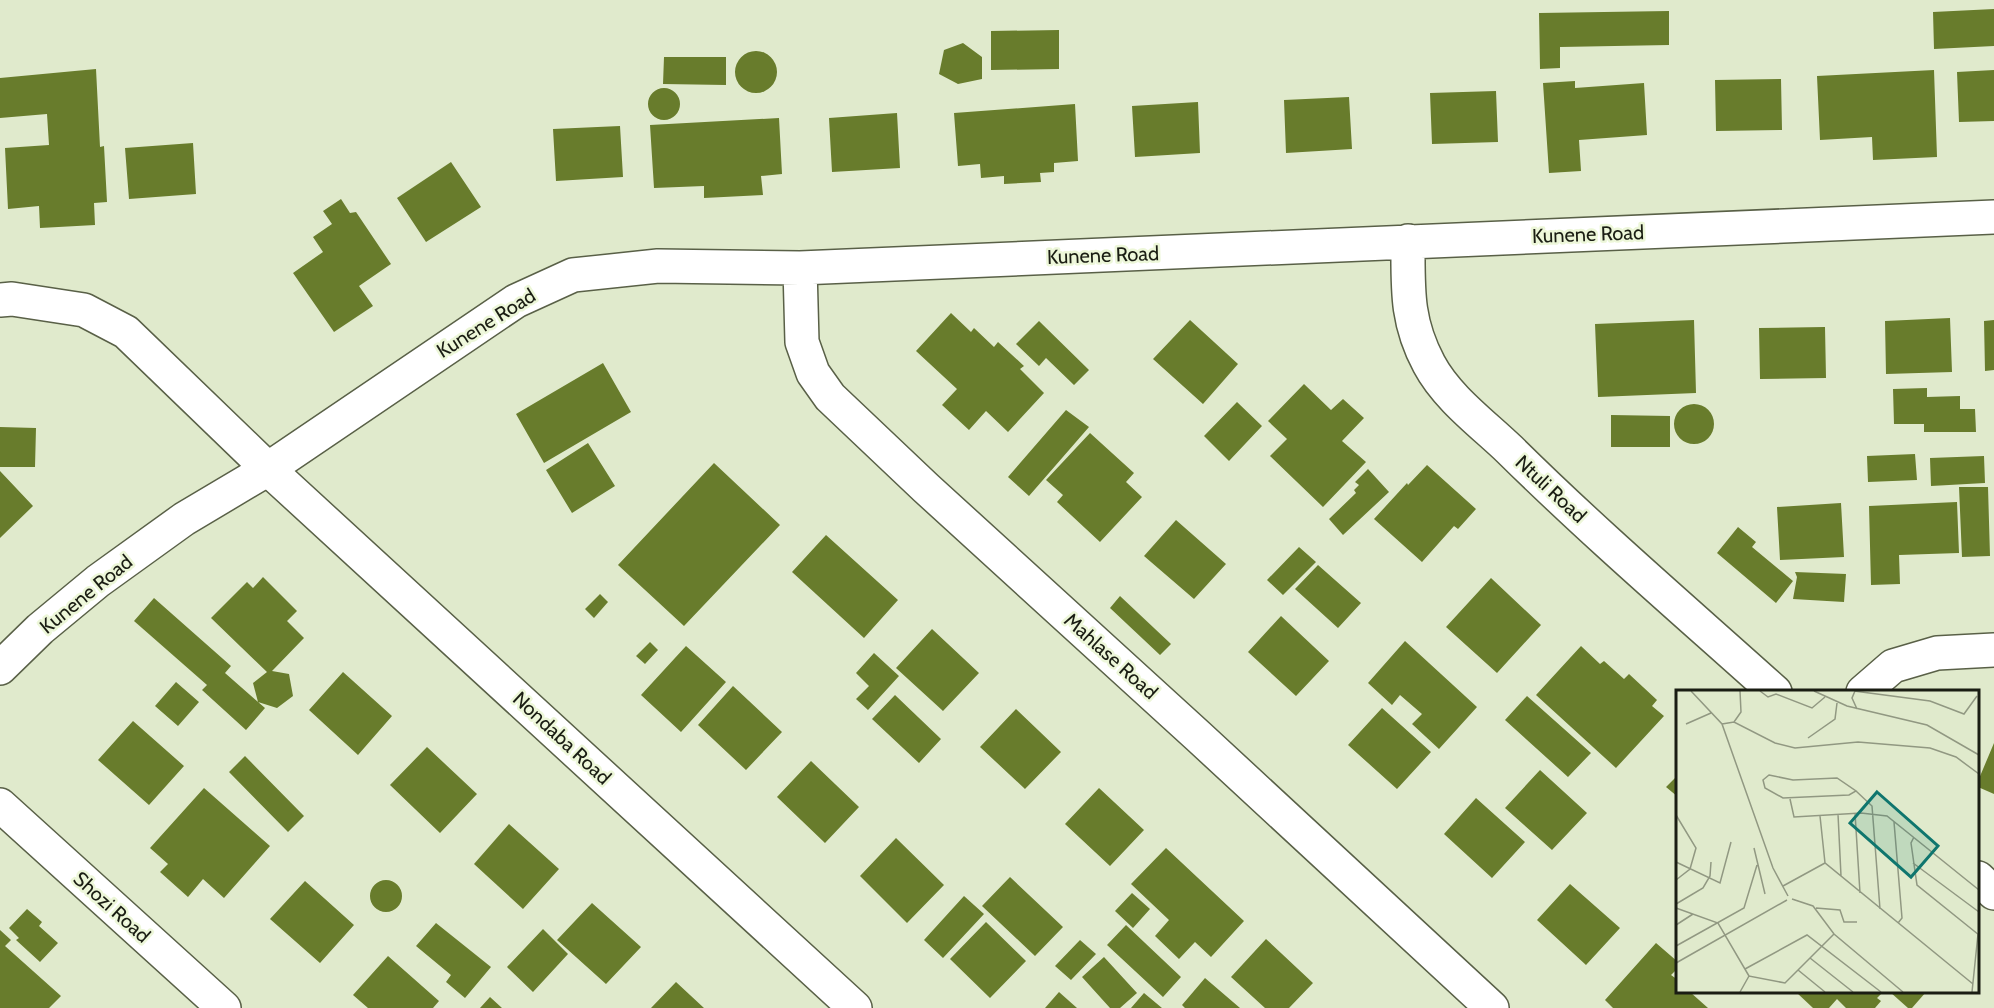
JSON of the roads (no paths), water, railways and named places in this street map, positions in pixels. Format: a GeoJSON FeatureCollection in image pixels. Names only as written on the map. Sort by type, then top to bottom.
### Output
{"type":"FeatureCollection","features":[{"type":"Feature","properties":{"kind":"street","name":"Kunene Road"},"geometry":{"type":"LineString","coordinates":[[0,668],[40,629],[98,581],[184,519],[268,469],[516,301],[573,275],[658,266],[800,268],[1994,217]]}},
{"type":"Feature","properties":{"kind":"street","name":"Ntuli Road"},"geometry":{"type":"LineString","coordinates":[[1408,241],[1408,292],[1414,332],[1430,366],[1450,393],[1537,477],[1773,690]]}},
{"type":"Feature","properties":{"kind":"street","name":"Mahlase Road"},"geometry":{"type":"LineString","coordinates":[[800,268],[802,342],[813,373],[830,397],[1492,1008]]}},
{"type":"Feature","properties":{"kind":"street"},"geometry":{"type":"LineString","coordinates":[[0,300],[12,299],[84,310],[126,332],[268,469]]}},
{"type":"Feature","properties":{"kind":"street","name":"Nondaba Road"},"geometry":{"type":"LineString","coordinates":[[268,469],[855,1008]]}},
{"type":"Feature","properties":{"kind":"street"},"geometry":{"type":"LineString","coordinates":[[1865,690],[1893,666],[1938,653],[1994,650]]}},
{"type":"Feature","properties":{"kind":"street","name":"Shozi Road"},"geometry":{"type":"LineString","coordinates":[[0,805],[224,1008]]}},
{"type":"Feature","properties":{"kind":"street"},"geometry":{"type":"LineString","coordinates":[[1979,880],[1994,893]]}}]}
